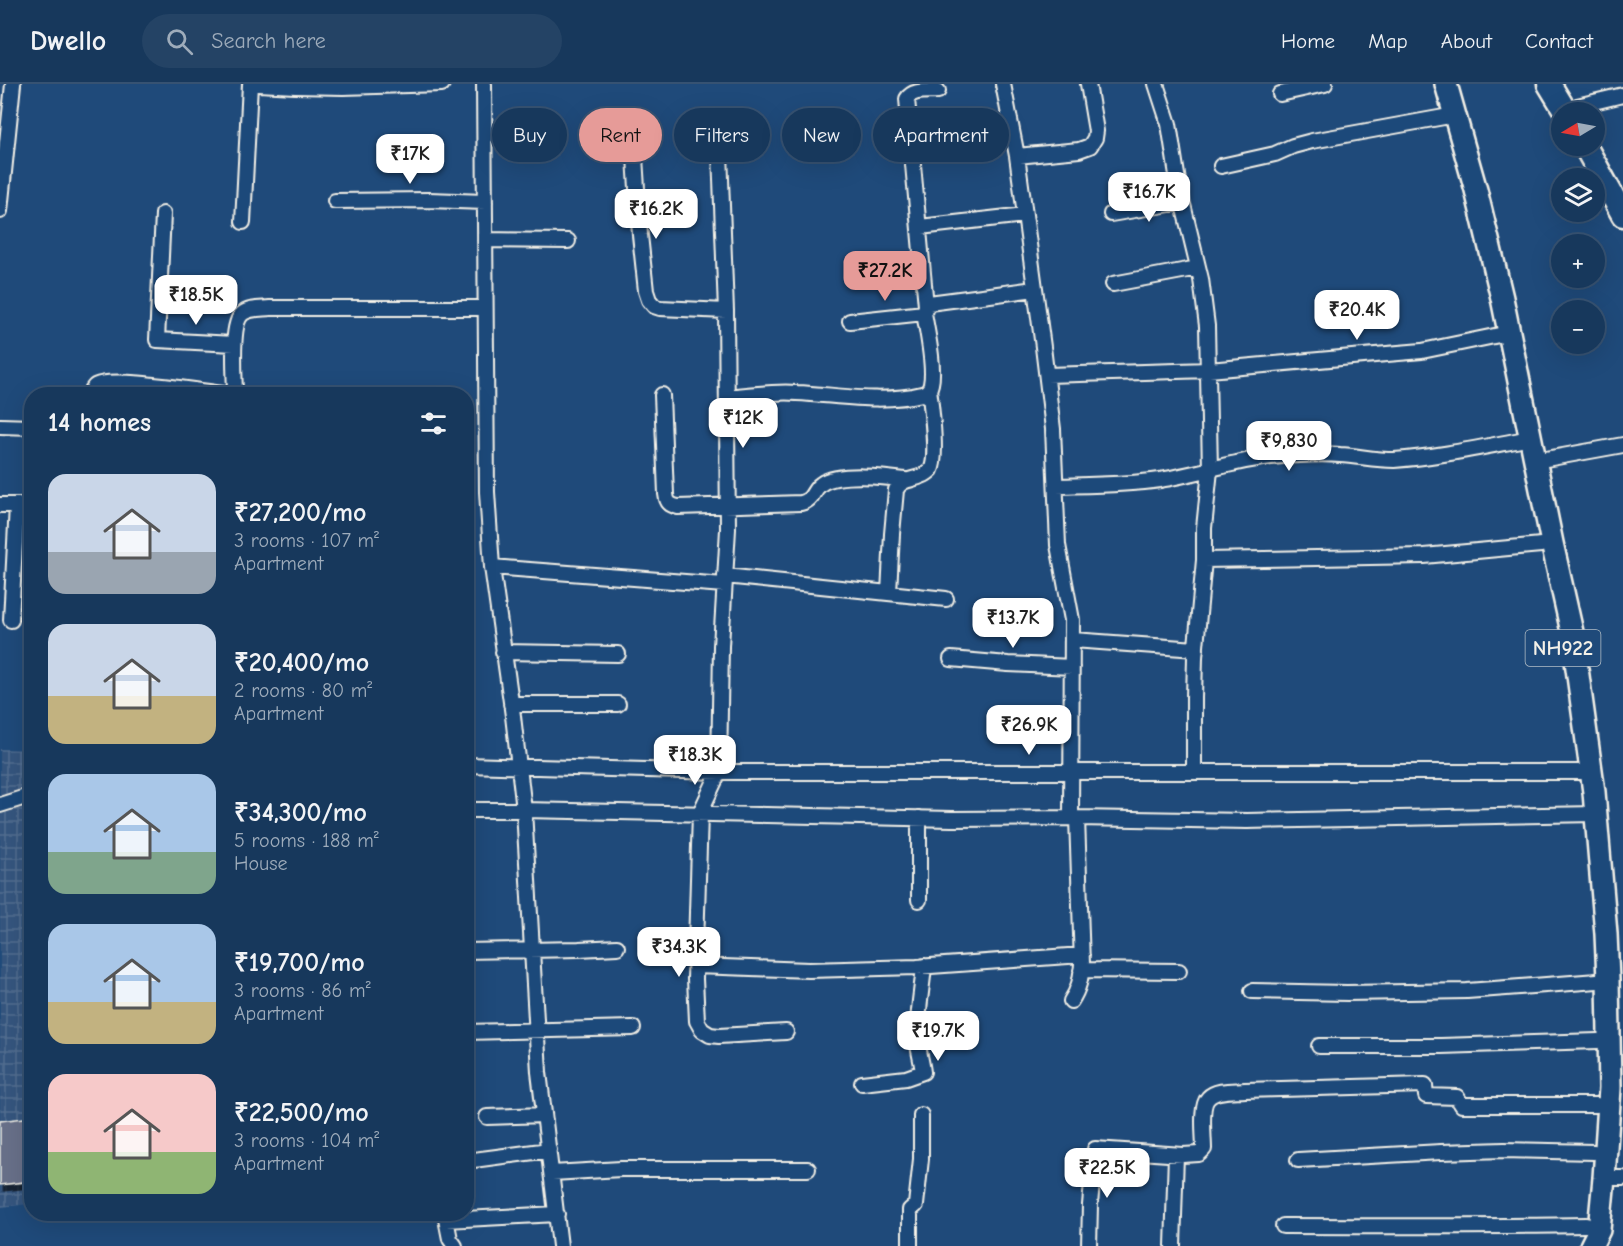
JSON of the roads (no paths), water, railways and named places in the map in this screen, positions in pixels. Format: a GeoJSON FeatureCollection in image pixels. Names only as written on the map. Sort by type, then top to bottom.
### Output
{"type":"FeatureCollection","features":[{"type":"Feature","properties":{"kind":"highway"},"geometry":{"type":"LineString","coordinates":[[1549,84],[1567,102]]}},
{"type":"Feature","properties":{"kind":"highway"},"geometry":{"type":"LineString","coordinates":[[1564,84],[1572,102]]}},
{"type":"Feature","properties":{"kind":"highway"},"geometry":{"type":"LineString","coordinates":[[1591,156],[1623,215]]}},
{"type":"Feature","properties":{"kind":"highway"},"geometry":{"type":"LineString","coordinates":[[1605,156],[1623,187]]}},
{"type":"Feature","properties":{"kind":"main road"},"geometry":{"type":"LineString","coordinates":[[1434,84],[1450,116],[1476,190],[1502,298],[1503,334],[1535,461],[1572,632],[1590,814],[1597,981],[1597,1105],[1586,1225],[1589,1246]]}},
{"type":"Feature","properties":{"kind":"main road"},"geometry":{"type":"LineString","coordinates":[[1446,84],[1450,116]]}},
{"type":"Feature","properties":{"kind":"main road","name":"NH922"},"geometry":{"type":"LineString","coordinates":[[1503,334],[1520,440],[1561,634],[1586,772]]}},
{"type":"Feature","properties":{"kind":"main road"},"geometry":{"type":"LineString","coordinates":[[1589,1246],[1599,1230],[1614,1178],[1615,1123],[1610,1088],[1608,980],[1602,878],[1590,814]]}},
{"type":"Feature","properties":{"kind":"street"},"geometry":{"type":"LineString","coordinates":[[0,211],[13,84]]}},
{"type":"Feature","properties":{"kind":"street"},"geometry":{"type":"LineString","coordinates":[[243,222],[250,84]]}},
{"type":"Feature","properties":{"kind":"street"},"geometry":{"type":"LineString","coordinates":[[259,84],[295,87],[442,84]]}},
{"type":"Feature","properties":{"kind":"street"},"geometry":{"type":"LineString","coordinates":[[484,84],[487,492],[492,567],[524,810],[539,1072],[560,1246]]}},
{"type":"Feature","properties":{"kind":"street"},"geometry":{"type":"LineString","coordinates":[[1003,84],[1017,156],[1047,375],[1053,429],[1058,544],[1069,600],[1073,640],[1071,772],[1082,955],[1077,993],[1071,1001]]}},
{"type":"Feature","properties":{"kind":"street"},"geometry":{"type":"LineString","coordinates":[[1017,156],[1079,150],[1090,146],[1096,131],[1088,84]]}},
{"type":"Feature","properties":{"kind":"street"},"geometry":{"type":"LineString","coordinates":[[1156,84],[1170,124],[1177,177],[1198,268],[1207,326],[1210,470],[1196,650],[1194,772]]}},
{"type":"Feature","properties":{"kind":"street"},"geometry":{"type":"LineString","coordinates":[[1280,94],[1325,84]]}},
{"type":"Feature","properties":{"kind":"street"},"geometry":{"type":"LineString","coordinates":[[889,593],[896,490],[905,480],[925,475],[931,470],[933,463],[933,429],[929,389],[931,366],[907,99],[914,93],[938,91]]}},
{"type":"Feature","properties":{"kind":"street"},"geometry":{"type":"LineString","coordinates":[[1601,102],[1623,95]]}},
{"type":"Feature","properties":{"kind":"street"},"geometry":{"type":"LineString","coordinates":[[1221,166],[1275,154],[1312,141],[1450,116]]}},
{"type":"Feature","properties":{"kind":"street"},"geometry":{"type":"LineString","coordinates":[[635,162],[642,256],[649,300],[654,306],[660,308],[726,311]]}},
{"type":"Feature","properties":{"kind":"street"},"geometry":{"type":"LineString","coordinates":[[720,162],[726,311],[728,506],[721,656],[719,772],[700,813],[696,1008],[697,1021],[702,1030],[710,1035],[786,1032]]}},
{"type":"Feature","properties":{"kind":"street"},"geometry":{"type":"LineString","coordinates":[[335,201],[485,202]]}},
{"type":"Feature","properties":{"kind":"street"},"geometry":{"type":"LineString","coordinates":[[1111,214],[1182,202]]}},
{"type":"Feature","properties":{"kind":"street"},"geometry":{"type":"LineString","coordinates":[[163,214],[157,340],[234,344]]}},
{"type":"Feature","properties":{"kind":"street"},"geometry":{"type":"LineString","coordinates":[[920,227],[1025,215]]}},
{"type":"Feature","properties":{"kind":"street"},"geometry":{"type":"LineString","coordinates":[[485,240],[568,241]]}},
{"type":"Feature","properties":{"kind":"street"},"geometry":{"type":"LineString","coordinates":[[1113,284],[1198,268]]}},
{"type":"Feature","properties":{"kind":"street"},"geometry":{"type":"LineString","coordinates":[[850,321],[925,309],[929,303],[934,301],[1035,289]]}},
{"type":"Feature","properties":{"kind":"street"},"geometry":{"type":"LineString","coordinates":[[235,387],[234,344],[237,324],[240,316],[245,312],[254,310],[485,308]]}},
{"type":"Feature","properties":{"kind":"street"},"geometry":{"type":"LineString","coordinates":[[1047,375],[1209,370],[1422,351],[1503,334]]}},
{"type":"Feature","properties":{"kind":"street"},"geometry":{"type":"LineString","coordinates":[[94,387],[102,383],[114,382],[169,387]]}},
{"type":"Feature","properties":{"kind":"street"},"geometry":{"type":"LineString","coordinates":[[727,397],[794,393],[887,398],[914,396],[929,389]]}},
{"type":"Feature","properties":{"kind":"street"},"geometry":{"type":"LineString","coordinates":[[662,395],[667,501],[671,505],[678,507],[801,503],[808,501],[820,484],[830,480],[877,476],[905,480]]}},
{"type":"Feature","properties":{"kind":"street"},"geometry":{"type":"LineString","coordinates":[[0,426],[24,427]]}},
{"type":"Feature","properties":{"kind":"street"},"geometry":{"type":"LineString","coordinates":[[1056,486],[1149,481],[1210,470],[1242,461],[1313,454],[1377,460],[1423,457],[1520,440]]}},
{"type":"Feature","properties":{"kind":"street"},"geometry":{"type":"LineString","coordinates":[[1535,461],[1623,445]]}},
{"type":"Feature","properties":{"kind":"street"},"geometry":{"type":"LineString","coordinates":[[0,505],[24,505]]}},
{"type":"Feature","properties":{"kind":"street"},"geometry":{"type":"LineString","coordinates":[[10,620],[16,505]]}},
{"type":"Feature","properties":{"kind":"street"},"geometry":{"type":"LineString","coordinates":[[1204,560],[1424,555],[1541,545]]}},
{"type":"Feature","properties":{"kind":"street"},"geometry":{"type":"LineString","coordinates":[[492,567],[724,580],[946,599]]}},
{"type":"Feature","properties":{"kind":"street"},"geometry":{"type":"LineString","coordinates":[[1073,640],[1196,650]]}},
{"type":"Feature","properties":{"kind":"street"},"geometry":{"type":"LineString","coordinates":[[503,652],[618,654]]}},
{"type":"Feature","properties":{"kind":"street"},"geometry":{"type":"LineString","coordinates":[[951,659],[1072,667]]}},
{"type":"Feature","properties":{"kind":"street"},"geometry":{"type":"LineString","coordinates":[[511,704],[618,704]]}},
{"type":"Feature","properties":{"kind":"street"},"geometry":{"type":"LineString","coordinates":[[474,765],[719,772],[1586,772]]}},
{"type":"Feature","properties":{"kind":"street"},"geometry":{"type":"LineString","coordinates":[[0,805],[24,798]]}},
{"type":"Feature","properties":{"kind":"street"},"geometry":{"type":"LineString","coordinates":[[474,810],[1247,821],[1590,814]]}},
{"type":"Feature","properties":{"kind":"street"},"geometry":{"type":"LineString","coordinates":[[919,818],[919,900]]}},
{"type":"Feature","properties":{"kind":"street"},"geometry":{"type":"LineString","coordinates":[[474,951],[617,947]]}},
{"type":"Feature","properties":{"kind":"street"},"geometry":{"type":"LineString","coordinates":[[696,966],[809,970],[924,966],[1082,955]]}},
{"type":"Feature","properties":{"kind":"street"},"geometry":{"type":"LineString","coordinates":[[862,1083],[906,1078],[923,1072],[918,1045],[918,1023],[924,966]]}},
{"type":"Feature","properties":{"kind":"street"},"geometry":{"type":"LineString","coordinates":[[1081,970],[1179,971]]}},
{"type":"Feature","properties":{"kind":"street"},"geometry":{"type":"LineString","coordinates":[[1252,991],[1455,992],[1597,981]]}},
{"type":"Feature","properties":{"kind":"street"},"geometry":{"type":"LineString","coordinates":[[474,1032],[633,1028]]}},
{"type":"Feature","properties":{"kind":"street"},"geometry":{"type":"LineString","coordinates":[[1319,1046],[1484,1045],[1598,1041]]}},
{"type":"Feature","properties":{"kind":"street"},"geometry":{"type":"LineString","coordinates":[[1089,1246],[1095,1149],[1176,1155],[1200,1154],[1203,1149],[1204,1106],[1208,1098],[1216,1094],[1227,1091],[1425,1085],[1426,1096],[1457,1097],[1462,1105],[1597,1105]]}},
{"type":"Feature","properties":{"kind":"street"},"geometry":{"type":"LineString","coordinates":[[487,1117],[544,1115]]}},
{"type":"Feature","properties":{"kind":"street"},"geometry":{"type":"LineString","coordinates":[[910,1246],[910,1210],[916,1205],[921,1159],[921,1115]]}},
{"type":"Feature","properties":{"kind":"street"},"geometry":{"type":"LineString","coordinates":[[474,1160],[549,1150]]}},
{"type":"Feature","properties":{"kind":"street"},"geometry":{"type":"LineString","coordinates":[[1298,1160],[1452,1151],[1594,1152]]}},
{"type":"Feature","properties":{"kind":"street"},"geometry":{"type":"LineString","coordinates":[[1173,1246],[1176,1155]]}},
{"type":"Feature","properties":{"kind":"street"},"geometry":{"type":"LineString","coordinates":[[552,1173],[621,1169],[808,1169]]}},
{"type":"Feature","properties":{"kind":"street"},"geometry":{"type":"LineString","coordinates":[[474,1215],[557,1214]]}},
{"type":"Feature","properties":{"kind":"street"},"geometry":{"type":"LineString","coordinates":[[446,1221],[450,1239],[455,1246]]}},
{"type":"Feature","properties":{"kind":"street"},"geometry":{"type":"LineString","coordinates":[[1283,1226],[1586,1225]]}}]}
